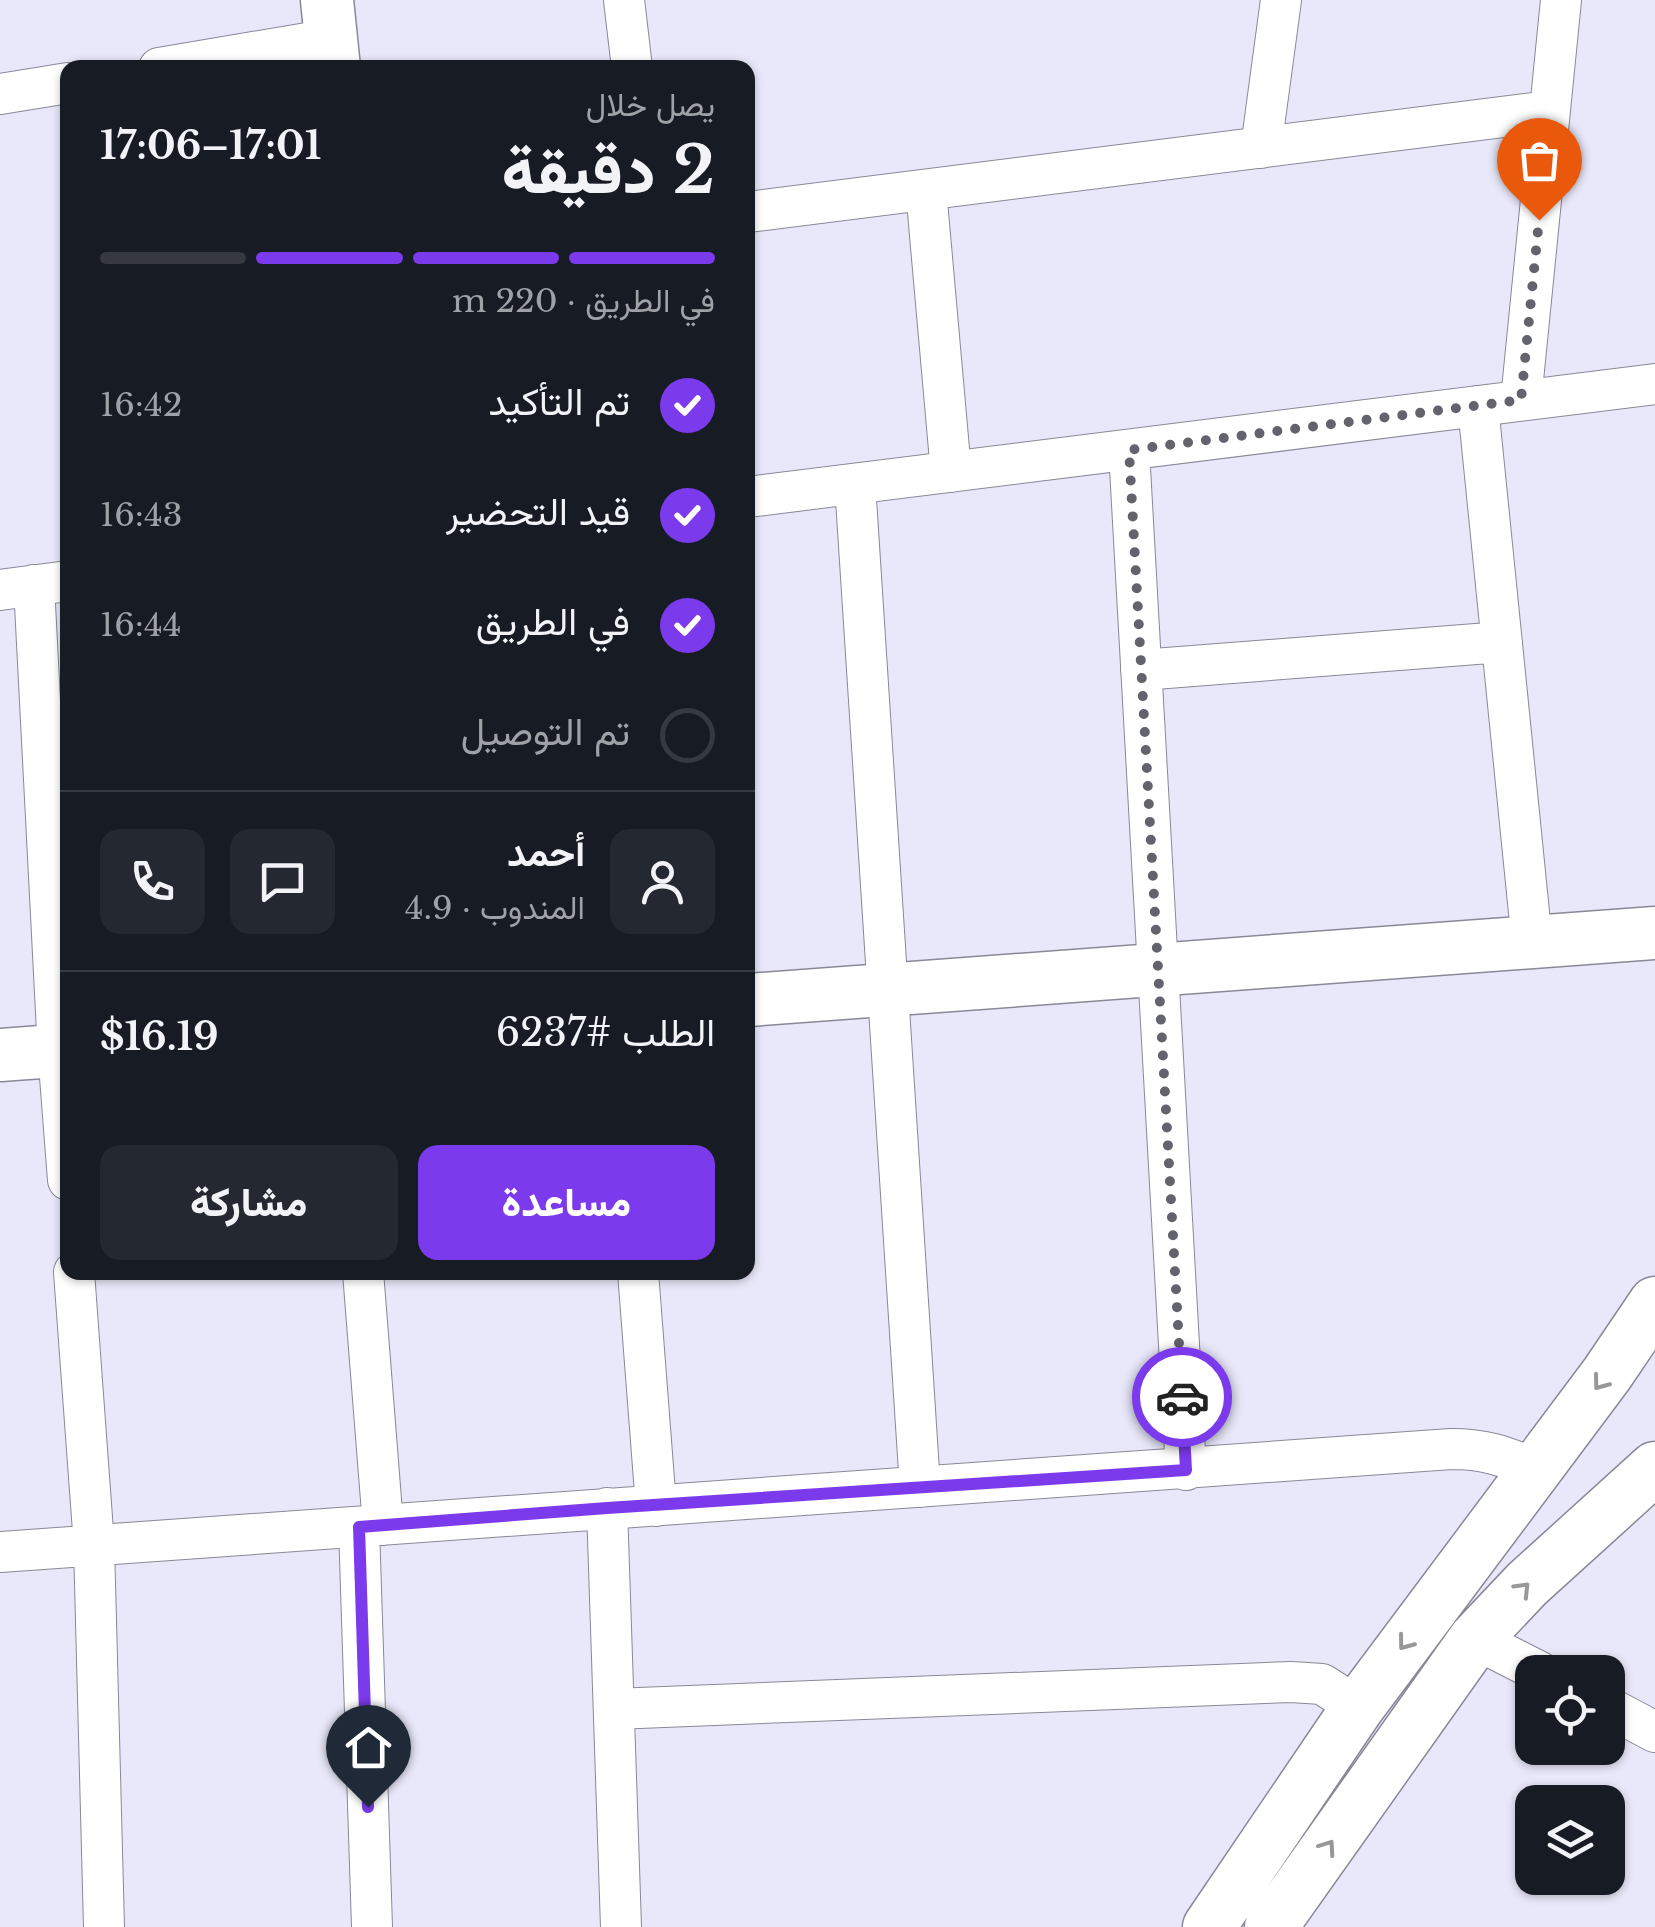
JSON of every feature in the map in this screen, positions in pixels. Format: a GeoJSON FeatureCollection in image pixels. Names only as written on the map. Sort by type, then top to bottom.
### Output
{"type":"FeatureCollection","features":[{"type":"Feature","properties":{"kind":"street"},"geometry":{"type":"LineString","coordinates":[[624,0],[631,60]]}},
{"type":"Feature","properties":{"kind":"street"},"geometry":{"type":"LineString","coordinates":[[1261,148],[1282,0]]}},
{"type":"Feature","properties":{"kind":"street"},"geometry":{"type":"LineString","coordinates":[[1521,400],[1562,0]]}},
{"type":"Feature","properties":{"kind":"street"},"geometry":{"type":"LineString","coordinates":[[202,60],[331,36]]}},
{"type":"Feature","properties":{"kind":"street"},"geometry":{"type":"LineString","coordinates":[[0,94],[60,83]]}},
{"type":"Feature","properties":{"kind":"street"},"geometry":{"type":"LineString","coordinates":[[755,211],[1550,111]]}},
{"type":"Feature","properties":{"kind":"street"},"geometry":{"type":"LineString","coordinates":[[926,190],[951,472]]}},
{"type":"Feature","properties":{"kind":"street"},"geometry":{"type":"LineString","coordinates":[[755,496],[1655,384]]}},
{"type":"Feature","properties":{"kind":"street"},"geometry":{"type":"LineString","coordinates":[[1478,406],[1532,942]]}},
{"type":"Feature","properties":{"kind":"street"},"geometry":{"type":"LineString","coordinates":[[1129,450],[1186,1470]]}},
{"type":"Feature","properties":{"kind":"street"},"geometry":{"type":"LineString","coordinates":[[855,484],[920,1486]]}},
{"type":"Feature","properties":{"kind":"street"},"geometry":{"type":"LineString","coordinates":[[34,586],[60,1002]]}},
{"type":"Feature","properties":{"kind":"street"},"geometry":{"type":"LineString","coordinates":[[1141,670],[1502,642]]}},
{"type":"Feature","properties":{"kind":"street"},"geometry":{"type":"LineString","coordinates":[[755,1000],[1655,933]]}},
{"type":"Feature","properties":{"kind":"street"},"geometry":{"type":"LineString","coordinates":[[0,1055],[60,1050]]}},
{"type":"Feature","properties":{"kind":"street"},"geometry":{"type":"LineString","coordinates":[[75,1280],[94,1545],[104,1927]]}},
{"type":"Feature","properties":{"kind":"street"},"geometry":{"type":"LineString","coordinates":[[362,1280],[371,1526],[372,1927]]}},
{"type":"Feature","properties":{"kind":"street"},"geometry":{"type":"LineString","coordinates":[[639,1280],[656,1506]]}},
{"type":"Feature","properties":{"kind":"street"},"geometry":{"type":"LineString","coordinates":[[1209,1927],[1358,1707],[1607,1374],[1655,1303]]}},
{"type":"Feature","properties":{"kind":"street"},"geometry":{"type":"LineString","coordinates":[[0,1552],[1450,1450],[1499,1454],[1535,1469]]}},
{"type":"Feature","properties":{"kind":"street"},"geometry":{"type":"LineString","coordinates":[[1272,1927],[1475,1639],[1542,1570],[1655,1468]]}},
{"type":"Feature","properties":{"kind":"street"},"geometry":{"type":"LineString","coordinates":[[607,1508],[622,1927]]}},
{"type":"Feature","properties":{"kind":"street"},"geometry":{"type":"LineString","coordinates":[[1475,1639],[1515,1659]]}},
{"type":"Feature","properties":{"kind":"street"},"geometry":{"type":"LineString","coordinates":[[614,1709],[1291,1682],[1322,1684],[1358,1707]]}},
{"type":"Feature","properties":{"kind":"street"},"geometry":{"type":"LineString","coordinates":[[1625,1717],[1655,1732]]}},
{"type":"Feature","properties":{"kind":"way so far"},"geometry":{"type":"LineString","coordinates":[[1182,1397],[1129,450],[1521,400],[1539,220]]}},
{"type":"Feature","properties":{"kind":"route"},"geometry":{"type":"LineString","coordinates":[[368,1807],[359,1527],[1186,1470],[1182,1397]]}}]}
